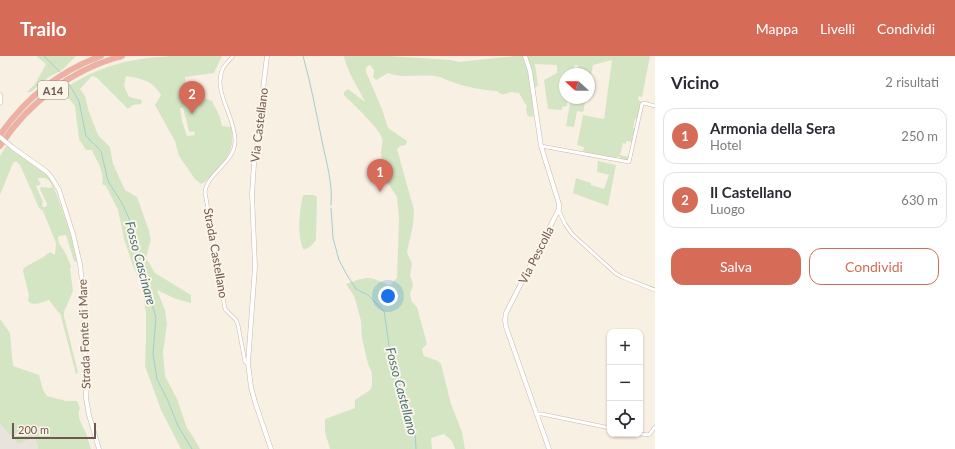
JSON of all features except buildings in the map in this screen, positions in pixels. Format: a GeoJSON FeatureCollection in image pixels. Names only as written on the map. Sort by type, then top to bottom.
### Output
{"type":"FeatureCollection","features":[{"type":"Feature","properties":{"kind":"highway","name":"A14"},"geometry":{"type":"LineString","coordinates":[[0,136],[17,112],[39,92],[76,67],[100,56]]}},
{"type":"Feature","properties":{"kind":"highway","name":"A14"},"geometry":{"type":"LineString","coordinates":[[0,146],[26,112],[56,87],[87,69],[113,58],[122,56]]}},
{"type":"Feature","properties":{"kind":"street","name":"Strada Castellano"},"geometry":{"type":"LineString","coordinates":[[233,56],[222,69],[221,82],[224,101],[234,130],[235,145],[231,155],[206,185],[205,192],[224,302],[228,313],[233,317],[238,325],[245,362],[248,362]]}},
{"type":"Feature","properties":{"kind":"street","name":"Via Castellano"},"geometry":{"type":"LineString","coordinates":[[252,194],[254,164],[267,56]]}},
{"type":"Feature","properties":{"kind":"street"},"geometry":{"type":"LineString","coordinates":[[525,56],[530,70],[542,146],[559,204],[559,211],[565,224],[572,234],[615,273],[655,290]]}},
{"type":"Feature","properties":{"kind":"street"},"geometry":{"type":"LineString","coordinates":[[0,95],[0,103]]}},
{"type":"Feature","properties":{"kind":"street"},"geometry":{"type":"LineString","coordinates":[[542,146],[629,162],[642,104],[644,103],[655,106]]}},
{"type":"Feature","properties":{"kind":"street","name":"Strada Fonte di Mare"},"geometry":{"type":"LineString","coordinates":[[0,136],[12,147],[47,172],[52,178],[59,190],[73,234],[80,264],[84,299],[86,398],[89,415],[99,449]]}},
{"type":"Feature","properties":{"kind":"street","name":"Strada Castellano"},"geometry":{"type":"LineString","coordinates":[[252,194],[255,267],[248,362],[251,387],[271,449]]}},
{"type":"Feature","properties":{"kind":"street","name":"Via Pescolla"},"geometry":{"type":"LineString","coordinates":[[549,449],[506,327],[505,320],[507,312],[559,211]]}},
{"type":"Feature","properties":{"kind":"street"},"geometry":{"type":"LineString","coordinates":[[536,414],[607,427]]}},
{"type":"Feature","properties":{"kind":"street"},"geometry":{"type":"LineString","coordinates":[[643,434],[649,435],[655,427]]}},
{"type":"Feature","properties":{"kind":"shaded area"},"geometry":{"type":"Polygon","coordinates":[[[0,424],[18,444],[35,437],[38,449],[0,449],[0,424]]]}},
{"type":"Feature","properties":{"kind":"green space"},"geometry":{"type":"Polygon","coordinates":[[[36,56],[76,56],[62,70],[49,77],[31,92],[27,92],[35,84],[46,64],[36,56]]]}},
{"type":"Feature","properties":{"kind":"green space"},"geometry":{"type":"Polygon","coordinates":[[[222,56],[214,73],[185,77],[189,99],[199,96],[212,101],[220,117],[222,126],[231,127],[232,144],[227,158],[205,182],[201,184],[195,179],[179,156],[175,141],[155,105],[161,95],[154,86],[142,79],[126,76],[124,86],[129,97],[142,100],[141,104],[133,105],[128,109],[96,77],[92,76],[80,89],[85,96],[89,112],[98,135],[110,147],[113,164],[125,190],[137,197],[151,239],[146,258],[155,273],[191,295],[191,303],[176,299],[157,290],[165,310],[167,324],[163,352],[165,376],[177,399],[187,428],[200,449],[181,449],[161,410],[145,366],[146,314],[142,286],[133,266],[124,239],[118,210],[106,186],[102,184],[103,180],[100,166],[92,150],[86,150],[79,139],[75,106],[69,99],[55,96],[82,78],[96,71],[124,62],[154,57],[222,56]],[[180,108],[182,121],[187,136],[195,135],[194,131],[189,131],[183,108],[180,108]]]}},
{"type":"Feature","properties":{"kind":"green space"},"geometry":{"type":"Polygon","coordinates":[[[344,56],[389,56],[451,60],[459,62],[523,56],[526,63],[531,86],[534,116],[530,117],[527,115],[527,107],[519,93],[512,92],[502,94],[497,91],[480,89],[452,82],[436,76],[399,76],[388,73],[376,80],[373,77],[374,70],[370,65],[366,67],[366,72],[382,109],[388,128],[407,141],[406,145],[400,146],[397,149],[414,210],[413,225],[407,252],[412,264],[410,275],[413,285],[410,294],[412,302],[417,307],[427,344],[422,349],[424,356],[438,361],[441,364],[451,404],[462,432],[465,449],[455,449],[452,441],[444,434],[431,438],[432,449],[330,449],[325,432],[325,419],[355,408],[355,400],[370,390],[372,386],[372,373],[368,364],[362,338],[361,321],[354,296],[346,284],[360,279],[371,278],[390,285],[397,278],[399,220],[397,197],[378,168],[382,159],[382,138],[380,134],[344,95],[344,92],[348,89],[365,102],[350,74],[344,56]]]}},
{"type":"Feature","properties":{"kind":"green space"},"geometry":{"type":"Polygon","coordinates":[[[527,56],[650,56],[642,97],[639,96],[638,100],[641,101],[638,119],[635,119],[633,128],[636,129],[634,136],[632,136],[632,139],[634,139],[630,159],[628,161],[620,159],[620,157],[617,157],[616,159],[583,152],[584,147],[577,145],[583,115],[604,119],[612,60],[593,65],[592,68],[577,68],[578,65],[575,65],[574,68],[559,68],[559,104],[567,104],[567,106],[562,107],[562,110],[548,109],[544,80],[557,73],[557,65],[535,64],[538,85],[534,89],[527,56]],[[626,141],[626,144],[623,143],[620,155],[629,157],[633,142],[626,141]]]}},
{"type":"Feature","properties":{"kind":"green space"},"geometry":{"type":"Polygon","coordinates":[[[570,104],[585,104],[583,112],[577,111],[574,127],[566,126],[570,104]]]}},
{"type":"Feature","properties":{"kind":"green space"},"geometry":{"type":"Polygon","coordinates":[[[6,146],[48,175],[58,198],[71,236],[77,262],[74,261],[66,235],[59,236],[59,243],[71,266],[70,269],[73,291],[64,312],[64,316],[78,373],[76,374],[60,313],[49,300],[35,304],[28,301],[29,295],[23,271],[24,268],[50,252],[55,255],[56,243],[43,211],[39,208],[20,165],[16,161],[13,163],[0,195],[0,156],[6,146]],[[39,178],[38,180],[41,183],[36,186],[43,202],[43,207],[46,207],[47,204],[40,189],[41,187],[52,188],[50,182],[45,178],[39,178]]]}},
{"type":"Feature","properties":{"kind":"green space"},"geometry":{"type":"Polygon","coordinates":[[[598,161],[616,165],[608,206],[573,193],[576,178],[604,189],[609,175],[597,172],[598,161]]]}},
{"type":"Feature","properties":{"kind":"green space"},"geometry":{"type":"Polygon","coordinates":[[[303,195],[314,195],[317,197],[316,240],[311,246],[304,250],[299,231],[303,195]]]}},
{"type":"Feature","properties":{"kind":"green space"},"geometry":{"type":"Polygon","coordinates":[[[0,319],[10,333],[13,366],[39,375],[43,390],[47,396],[66,401],[77,401],[80,408],[79,417],[81,424],[86,433],[91,449],[38,449],[35,437],[18,444],[0,424],[0,319]]]}},
{"type":"Feature","properties":{"kind":"waterway","name":"Fosso Cascinare"},"geometry":{"type":"LineString","coordinates":[[44,56],[60,72]]}},
{"type":"Feature","properties":{"kind":"waterway","name":"Fosso Castellano"},"geometry":{"type":"LineString","coordinates":[[303,56],[329,172],[331,205]]}},
{"type":"Feature","properties":{"kind":"waterway","name":"Fosso Cascinare"},"geometry":{"type":"LineString","coordinates":[[69,84],[79,101],[86,136],[101,151],[108,181],[123,205],[134,230],[137,258],[156,317],[153,354],[157,379],[178,426],[192,449]]}},
{"type":"Feature","properties":{"kind":"waterway","name":"Fosso Castellano"},"geometry":{"type":"LineString","coordinates":[[331,208],[333,238],[339,260],[356,289],[368,295],[384,311],[392,365],[415,431],[416,449]]}},
{"type":"Feature","properties":{"kind":"place","name":"Il Castellano"},"geometry":{"type":"Point","coordinates":[192,114]}},
{"type":"Feature","properties":{"kind":"place","name":"Armonia della Sera"},"geometry":{"type":"Point","coordinates":[380,192]}}]}
